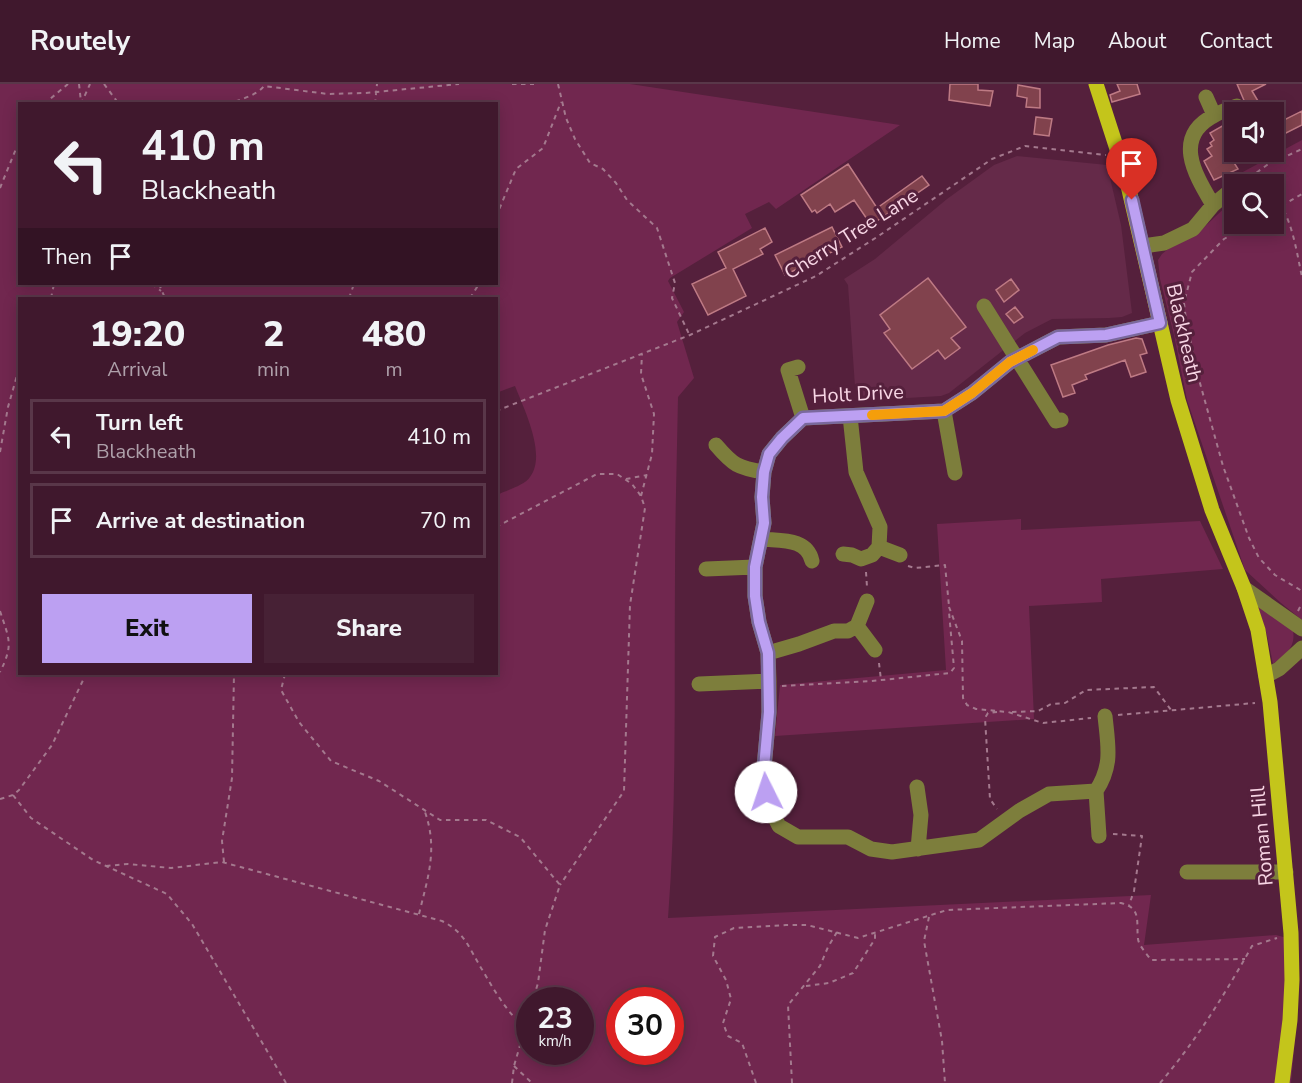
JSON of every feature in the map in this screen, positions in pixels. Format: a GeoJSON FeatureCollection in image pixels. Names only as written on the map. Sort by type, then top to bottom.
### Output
{"type":"FeatureCollection","features":[{"type":"Feature","properties":{"kind":"main road","name":"Blackheath"},"geometry":{"type":"LineString","coordinates":[[1096,84],[1120,156],[1178,400],[1212,510],[1245,588]]}},
{"type":"Feature","properties":{"kind":"main road","name":"Roman Hill"},"geometry":{"type":"LineString","coordinates":[[1245,588],[1258,630],[1270,702],[1291,933],[1291,1010],[1282,1083]]}},
{"type":"Feature","properties":{"kind":"street"},"geometry":{"type":"LineString","coordinates":[[1206,98],[1214,115]]}},
{"type":"Feature","properties":{"kind":"street"},"geometry":{"type":"LineString","coordinates":[[1213,206],[1193,169],[1190,155],[1196,132],[1214,115],[1224,111]]}},
{"type":"Feature","properties":{"kind":"street"},"geometry":{"type":"LineString","coordinates":[[1143,246],[1164,243],[1193,229],[1224,197]]}},
{"type":"Feature","properties":{"kind":"street"},"geometry":{"type":"LineString","coordinates":[[984,306],[1055,421]]}},
{"type":"Feature","properties":{"kind":"street","name":"Holt Drive"},"geometry":{"type":"LineString","coordinates":[[1096,791],[1049,794],[979,840],[892,852],[871,849],[848,837],[798,837],[779,826],[769,806],[763,779],[769,712],[768,653],[756,605],[755,567],[764,523],[762,497],[764,472],[769,454],[803,418],[944,411],[972,393],[1017,358],[1058,337],[1106,335],[1160,323]]}},
{"type":"Feature","properties":{"kind":"street"},"geometry":{"type":"LineString","coordinates":[[798,366],[788,370],[803,418]]}},
{"type":"Feature","properties":{"kind":"street"},"geometry":{"type":"LineString","coordinates":[[944,411],[950,456],[955,473]]}},
{"type":"Feature","properties":{"kind":"street"},"geometry":{"type":"LineString","coordinates":[[843,554],[861,559],[872,555],[879,547],[880,527],[856,472],[850,416]]}},
{"type":"Feature","properties":{"kind":"street"},"geometry":{"type":"LineString","coordinates":[[716,445],[727,458],[744,470],[764,472]]}},
{"type":"Feature","properties":{"kind":"street"},"geometry":{"type":"LineString","coordinates":[[762,540],[795,542],[810,553],[812,561]]}},
{"type":"Feature","properties":{"kind":"street"},"geometry":{"type":"LineString","coordinates":[[879,547],[900,555]]}},
{"type":"Feature","properties":{"kind":"street"},"geometry":{"type":"LineString","coordinates":[[706,569],[755,567]]}},
{"type":"Feature","properties":{"kind":"street"},"geometry":{"type":"LineString","coordinates":[[1245,588],[1302,629]]}},
{"type":"Feature","properties":{"kind":"street"},"geometry":{"type":"LineString","coordinates":[[768,653],[834,631],[848,631],[857,626],[867,602]]}},
{"type":"Feature","properties":{"kind":"street"},"geometry":{"type":"LineString","coordinates":[[857,626],[875,650]]}},
{"type":"Feature","properties":{"kind":"street"},"geometry":{"type":"LineString","coordinates":[[1266,676],[1279,669],[1302,648]]}},
{"type":"Feature","properties":{"kind":"street"},"geometry":{"type":"LineString","coordinates":[[699,684],[740,682],[769,684]]}},
{"type":"Feature","properties":{"kind":"street"},"geometry":{"type":"LineString","coordinates":[[1099,837],[1096,791],[1105,777],[1109,756],[1105,716]]}},
{"type":"Feature","properties":{"kind":"street"},"geometry":{"type":"LineString","coordinates":[[918,787],[921,815],[918,849]]}},
{"type":"Feature","properties":{"kind":"street"},"geometry":{"type":"LineString","coordinates":[[1187,872],[1286,873]]}},
{"type":"Feature","properties":{"kind":"path"},"geometry":{"type":"LineString","coordinates":[[46,102],[68,84]]}},
{"type":"Feature","properties":{"kind":"path"},"geometry":{"type":"LineString","coordinates":[[80,84],[81,102]]}},
{"type":"Feature","properties":{"kind":"path"},"geometry":{"type":"LineString","coordinates":[[81,102],[90,84]]}},
{"type":"Feature","properties":{"kind":"path"},"geometry":{"type":"LineString","coordinates":[[105,84],[118,102]]}},
{"type":"Feature","properties":{"kind":"path"},"geometry":{"type":"LineString","coordinates":[[260,84],[328,93],[377,93],[459,84]]}},
{"type":"Feature","properties":{"kind":"path"},"geometry":{"type":"LineString","coordinates":[[375,102],[377,84]]}},
{"type":"Feature","properties":{"kind":"path"},"geometry":{"type":"LineString","coordinates":[[512,84],[534,84]]}},
{"type":"Feature","properties":{"kind":"path"},"geometry":{"type":"LineString","coordinates":[[558,84],[561,102],[575,139],[590,162],[603,169],[627,200],[657,228],[675,283],[672,298],[690,335]]}},
{"type":"Feature","properties":{"kind":"path"},"geometry":{"type":"LineString","coordinates":[[233,102],[264,86]]}},
{"type":"Feature","properties":{"kind":"path"},"geometry":{"type":"LineString","coordinates":[[498,212],[516,169],[543,148],[561,102]]}},
{"type":"Feature","properties":{"kind":"path"},"geometry":{"type":"LineString","coordinates":[[0,188],[18,144]]}},
{"type":"Feature","properties":{"kind":"path","name":"Cherry Tree Lane"},"geometry":{"type":"LineString","coordinates":[[498,410],[690,335],[816,276],[992,159],[1025,146],[1120,156]]}},
{"type":"Feature","properties":{"kind":"path"},"geometry":{"type":"LineString","coordinates":[[1255,174],[1267,165],[1302,149]]}},
{"type":"Feature","properties":{"kind":"path"},"geometry":{"type":"LineString","coordinates":[[1284,203],[1302,194]]}},
{"type":"Feature","properties":{"kind":"path"},"geometry":{"type":"LineString","coordinates":[[1284,213],[1302,277]]}},
{"type":"Feature","properties":{"kind":"path"},"geometry":{"type":"LineString","coordinates":[[1233,234],[1224,239],[1192,272],[1184,303],[1186,320],[1198,376],[1223,466],[1249,538],[1259,558],[1275,575],[1302,591]]}},
{"type":"Feature","properties":{"kind":"path"},"geometry":{"type":"LineString","coordinates":[[153,285],[163,293]]}},
{"type":"Feature","properties":{"kind":"path"},"geometry":{"type":"LineString","coordinates":[[159,285],[165,297]]}},
{"type":"Feature","properties":{"kind":"path"},"geometry":{"type":"LineString","coordinates":[[641,496],[652,454],[654,414],[640,374],[642,354]]}},
{"type":"Feature","properties":{"kind":"path"},"geometry":{"type":"LineString","coordinates":[[0,452],[8,407],[18,372]]}},
{"type":"Feature","properties":{"kind":"path"},"geometry":{"type":"LineString","coordinates":[[498,526],[597,474],[617,474],[625,479],[641,496],[645,508],[630,605],[624,791],[560,885],[545,930],[537,987]]}},
{"type":"Feature","properties":{"kind":"path"},"geometry":{"type":"LineString","coordinates":[[625,479],[647,475]]}},
{"type":"Feature","properties":{"kind":"path"},"geometry":{"type":"LineString","coordinates":[[769,684],[872,681],[950,673],[954,668],[945,565],[910,566],[898,559],[900,555]]}},
{"type":"Feature","properties":{"kind":"path"},"geometry":{"type":"LineString","coordinates":[[861,559],[867,574],[867,602]]}},
{"type":"Feature","properties":{"kind":"path"},"geometry":{"type":"LineString","coordinates":[[949,607],[962,641],[963,698],[967,705],[976,709],[1008,712],[1043,723],[1270,702]]}},
{"type":"Feature","properties":{"kind":"path"},"geometry":{"type":"LineString","coordinates":[[0,611],[10,640],[8,656],[0,672]]}},
{"type":"Feature","properties":{"kind":"path"},"geometry":{"type":"LineString","coordinates":[[0,665],[4,663]]}},
{"type":"Feature","properties":{"kind":"path"},"geometry":{"type":"LineString","coordinates":[[0,799],[13,795],[19,790],[52,745],[86,675]]}},
{"type":"Feature","properties":{"kind":"path"},"geometry":{"type":"LineString","coordinates":[[224,862],[222,841],[232,778],[234,675]]}},
{"type":"Feature","properties":{"kind":"path"},"geometry":{"type":"LineString","coordinates":[[285,675],[281,690],[299,722],[331,761],[379,781],[440,820],[486,820],[520,837],[560,885]]}},
{"type":"Feature","properties":{"kind":"path"},"geometry":{"type":"LineString","coordinates":[[1005,821],[990,799],[985,718],[988,713],[1038,711],[1051,704],[1065,703],[1086,690],[1154,687],[1171,710]]}},
{"type":"Feature","properties":{"kind":"path"},"geometry":{"type":"LineString","coordinates":[[13,795],[31,819],[93,860],[167,894],[192,924],[285,1083]]}},
{"type":"Feature","properties":{"kind":"path"},"geometry":{"type":"LineString","coordinates":[[419,914],[433,849],[430,826],[424,810]]}},
{"type":"Feature","properties":{"kind":"path"},"geometry":{"type":"LineString","coordinates":[[1099,837],[1117,834],[1142,836],[1134,891],[1129,905]]}},
{"type":"Feature","properties":{"kind":"path"},"geometry":{"type":"LineString","coordinates":[[106,866],[128,864],[171,868],[224,862],[442,921],[456,928],[466,941],[481,969],[516,1020]]}},
{"type":"Feature","properties":{"kind":"path"},"geometry":{"type":"LineString","coordinates":[[756,1083],[742,1043],[728,1036],[723,1023],[731,999],[726,980],[713,956],[716,937],[734,928],[807,925],[858,938],[947,910],[1121,903],[1129,905],[1136,911],[1139,927],[1138,941],[1151,960],[1245,959]]}},
{"type":"Feature","properties":{"kind":"path"},"geometry":{"type":"LineString","coordinates":[[930,917],[924,941],[942,1041],[945,1083]]}},
{"type":"Feature","properties":{"kind":"path"},"geometry":{"type":"LineString","coordinates":[[792,1083],[788,1005],[820,966],[837,932]]}},
{"type":"Feature","properties":{"kind":"path"},"geometry":{"type":"LineString","coordinates":[[804,986],[829,982],[853,973],[875,939],[875,933]]}},
{"type":"Feature","properties":{"kind":"path"},"geometry":{"type":"LineString","coordinates":[[1160,1083],[1227,993],[1252,946],[1291,933]]}},
{"type":"Feature","properties":{"kind":"path"},"geometry":{"type":"LineString","coordinates":[[512,1083],[516,1059]]}},
{"type":"Feature","properties":{"kind":"path"},"geometry":{"type":"LineString","coordinates":[[514,1066],[532,1083]]}},
{"type":"Feature","properties":{"kind":"shaded area"},"geometry":{"type":"Polygon","coordinates":[[[0,84],[630,84],[900,125],[776,209],[769,202],[745,214],[752,228],[668,281],[684,312],[677,322],[694,378],[678,397],[674,790],[668,918],[1151,895],[1144,945],[1276,935],[1298,941],[1298,1004],[1291,1083],[0,1083],[0,84]]]}},
{"type":"Feature","properties":{"kind":"shaded area"},"geometry":{"type":"Polygon","coordinates":[[[1302,140],[1302,620],[1245,570],[1187,400],[1160,279],[1158,260],[1172,246],[1197,234],[1224,208],[1224,234],[1284,234],[1284,174],[1241,173],[1261,162],[1284,162],[1284,150],[1302,140]]]}},
{"type":"Feature","properties":{"kind":"shaded area"},"geometry":{"type":"Polygon","coordinates":[[[1017,156],[1107,165],[1121,225],[1132,313],[1109,318],[1052,319],[1025,333],[949,393],[941,396],[856,401],[848,285],[844,279],[875,259],[947,199],[994,165],[1017,156]]]}},
{"type":"Feature","properties":{"kind":"shaded area"},"geometry":{"type":"Polygon","coordinates":[[[1021,519],[1021,530],[1200,521],[1223,569],[1101,579],[1102,602],[1029,606],[1034,719],[775,736],[780,685],[946,670],[937,524],[1021,519]]]}},
{"type":"Feature","properties":{"kind":"shaded area"},"geometry":{"type":"Polygon","coordinates":[[[1256,602],[1293,630],[1291,646],[1273,664],[1267,635],[1256,602]]]}},
{"type":"Feature","properties":{"kind":"building"},"geometry":{"type":"Polygon","coordinates":[[[950,84],[978,84],[978,90],[993,91],[990,106],[949,100],[950,84]]]}},
{"type":"Feature","properties":{"kind":"building"},"geometry":{"type":"Polygon","coordinates":[[[1117,84],[1137,84],[1140,94],[1112,102],[1110,95],[1120,91],[1117,84]]]}},
{"type":"Feature","properties":{"kind":"building"},"geometry":{"type":"Polygon","coordinates":[[[1237,84],[1266,84],[1252,91],[1259,102],[1245,102],[1237,84]]]}},
{"type":"Feature","properties":{"kind":"building"},"geometry":{"type":"Polygon","coordinates":[[[1018,85],[1040,89],[1040,108],[1026,107],[1027,98],[1017,96],[1018,85]]]}},
{"type":"Feature","properties":{"kind":"building"},"geometry":{"type":"Polygon","coordinates":[[[1302,111],[1302,125],[1284,134],[1284,120],[1302,111]]]}},
{"type":"Feature","properties":{"kind":"building"},"geometry":{"type":"Polygon","coordinates":[[[1036,117],[1052,119],[1049,136],[1034,134],[1036,117]]]}},
{"type":"Feature","properties":{"kind":"building"},"geometry":{"type":"Polygon","coordinates":[[[1224,125],[1224,162],[1234,162],[1238,169],[1214,180],[1204,161],[1212,156],[1207,149],[1212,146],[1210,143],[1214,140],[1210,133],[1224,125]]]}},
{"type":"Feature","properties":{"kind":"building"},"geometry":{"type":"Polygon","coordinates":[[[848,164],[877,208],[922,176],[929,185],[871,225],[854,200],[835,212],[830,204],[817,213],[815,210],[812,212],[801,195],[848,164]]]}},
{"type":"Feature","properties":{"kind":"building"},"geometry":{"type":"Polygon","coordinates":[[[832,227],[842,247],[785,275],[775,255],[832,227]]]}},
{"type":"Feature","properties":{"kind":"building"},"geometry":{"type":"Polygon","coordinates":[[[765,228],[772,242],[760,249],[763,254],[733,269],[746,296],[708,315],[692,284],[726,268],[718,252],[765,228]]]}},
{"type":"Feature","properties":{"kind":"building"},"geometry":{"type":"Polygon","coordinates":[[[928,278],[966,327],[951,338],[960,348],[945,359],[938,350],[912,369],[884,333],[890,329],[880,315],[928,278]]]}},
{"type":"Feature","properties":{"kind":"building"},"geometry":{"type":"Polygon","coordinates":[[[1011,279],[1019,290],[1004,302],[996,290],[1011,279]]]}},
{"type":"Feature","properties":{"kind":"building"},"geometry":{"type":"Polygon","coordinates":[[[1015,307],[1023,317],[1014,323],[1006,314],[1015,307]]]}},
{"type":"Feature","properties":{"kind":"building"},"geometry":{"type":"Polygon","coordinates":[[[1136,338],[1142,339],[1147,353],[1140,355],[1146,372],[1131,377],[1125,360],[1085,375],[1087,379],[1072,385],[1075,393],[1063,397],[1051,365],[1108,345],[1136,338]]]}},
{"type":"Feature","properties":{"kind":"slow traffic"},"geometry":{"type":"LineString","coordinates":[[872,415],[944,411],[972,393],[1010,362],[1033,350]]}},
{"type":"Feature","properties":{"kind":"route"},"geometry":{"type":"LineString","coordinates":[[766,792],[763,779],[769,712],[768,653],[759,622],[755,596],[755,567],[762,540],[764,472],[769,454],[803,418],[944,411],[972,393],[1010,362],[1058,337],[1106,335],[1160,323],[1132,200]]}}]}
